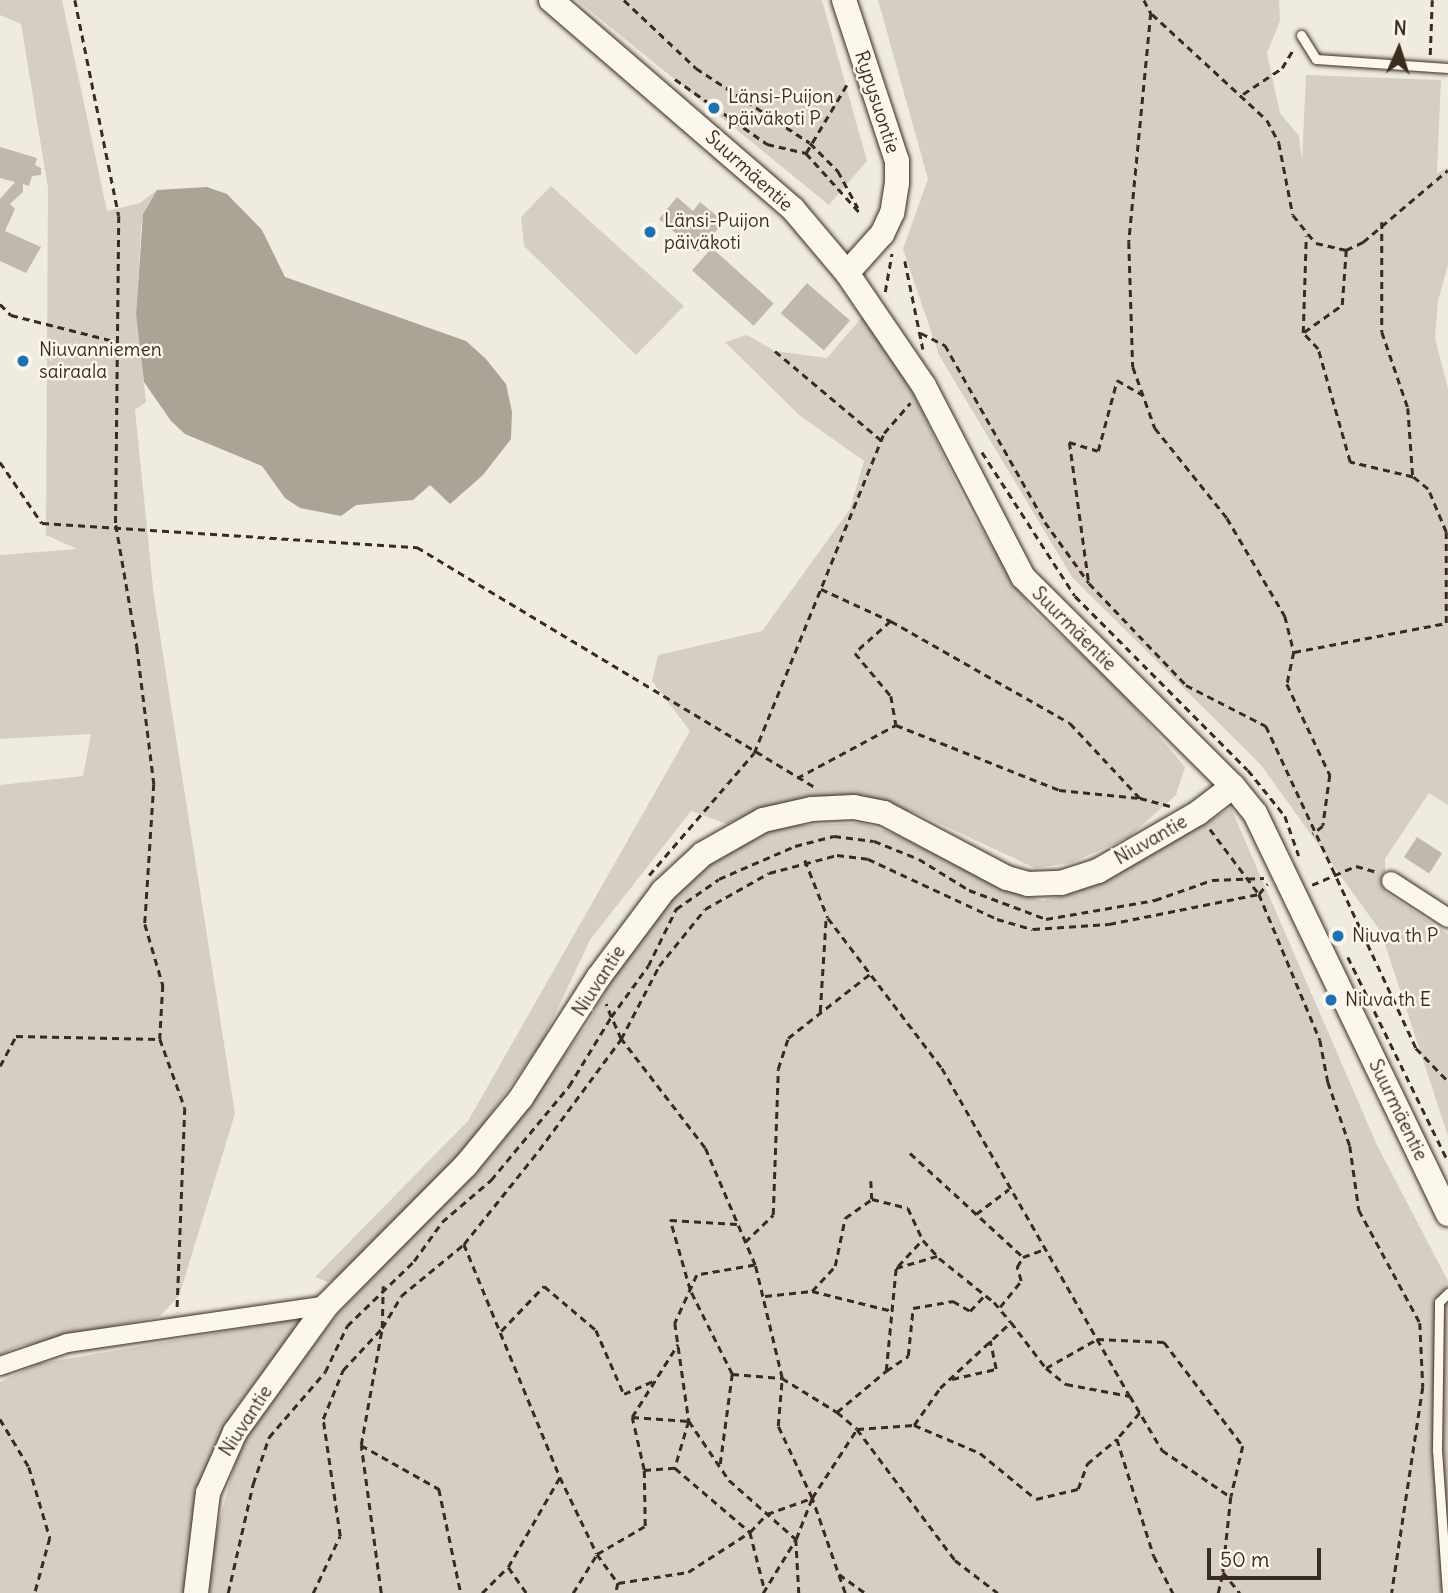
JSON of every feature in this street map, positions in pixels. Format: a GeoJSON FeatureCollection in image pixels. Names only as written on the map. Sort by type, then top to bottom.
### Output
{"type":"FeatureCollection","features":[{"type":"Feature","properties":{"kind":"street","name":"Suurmäentie"},"geometry":{"type":"LineString","coordinates":[[551,0],[579,29],[767,183],[847,273],[924,386],[1023,577],[1233,786],[1255,813],[1448,1214]]}},
{"type":"Feature","properties":{"kind":"street","name":"Rypysuontie"},"geometry":{"type":"LineString","coordinates":[[844,0],[897,161],[897,183],[892,213],[882,234],[847,273]]}},
{"type":"Feature","properties":{"kind":"street","name":"Niuvantie"},"geometry":{"type":"LineString","coordinates":[[196,1593],[215,1470],[235,1432],[327,1305],[466,1165],[521,1098],[598,978],[663,891],[703,854],[764,820],[812,809],[854,807],[884,813],[1007,878],[1028,884],[1061,883],[1098,870],[1198,813],[1233,786]]}},
{"type":"Feature","properties":{"kind":"street"},"geometry":{"type":"LineString","coordinates":[[1391,881],[1448,918]]}},
{"type":"Feature","properties":{"kind":"street"},"geometry":{"type":"LineString","coordinates":[[0,1366],[66,1343],[327,1305]]}},
{"type":"Feature","properties":{"kind":"lane"},"geometry":{"type":"LineString","coordinates":[[1301,35],[1316,59],[1448,68]]}},
{"type":"Feature","properties":{"kind":"lane"},"geometry":{"type":"LineString","coordinates":[[1447,1593],[1437,1437],[1438,1302],[1448,1293]]}},
{"type":"Feature","properties":{"kind":"path"},"geometry":{"type":"LineString","coordinates":[[75,0],[119,216],[114,341],[116,525],[137,647],[154,784],[145,924],[163,985],[160,1040],[185,1108],[177,1327]]}},
{"type":"Feature","properties":{"kind":"path"},"geometry":{"type":"LineString","coordinates":[[624,0],[696,68],[810,143],[838,171],[861,214],[806,153],[767,145],[671,76]]}},
{"type":"Feature","properties":{"kind":"path"},"geometry":{"type":"LineString","coordinates":[[1144,0],[1151,13],[1243,94],[1267,120],[1279,143],[1293,215],[1306,236],[1332,250],[1346,250],[1363,242],[1382,222],[1448,170]]}},
{"type":"Feature","properties":{"kind":"path"},"geometry":{"type":"LineString","coordinates":[[1430,58],[1432,0]]}},
{"type":"Feature","properties":{"kind":"path"},"geometry":{"type":"LineString","coordinates":[[1151,13],[1129,242],[1133,367],[1155,428],[1227,518],[1279,605],[1294,652],[1287,684],[1330,775],[1323,826],[1313,834]]}},
{"type":"Feature","properties":{"kind":"path"},"geometry":{"type":"LineString","coordinates":[[1243,94],[1282,68],[1301,35]]}},
{"type":"Feature","properties":{"kind":"path"},"geometry":{"type":"LineString","coordinates":[[806,153],[852,76]]}},
{"type":"Feature","properties":{"kind":"path"},"geometry":{"type":"LineString","coordinates":[[1382,222],[1382,332],[1408,408],[1413,477]]}},
{"type":"Feature","properties":{"kind":"path"},"geometry":{"type":"LineString","coordinates":[[1294,652],[1447,624],[1447,533],[1429,489],[1413,477],[1350,461],[1318,349],[1303,333],[1306,236]]}},
{"type":"Feature","properties":{"kind":"path"},"geometry":{"type":"LineString","coordinates":[[887,299],[883,286],[895,247]]}},
{"type":"Feature","properties":{"kind":"path"},"geometry":{"type":"LineString","coordinates":[[1303,333],[1342,305],[1346,250]]}},
{"type":"Feature","properties":{"kind":"path"},"geometry":{"type":"LineString","coordinates":[[905,261],[924,352]]}},
{"type":"Feature","properties":{"kind":"path"},"geometry":{"type":"LineString","coordinates":[[0,304],[11,315],[114,341]]}},
{"type":"Feature","properties":{"kind":"path"},"geometry":{"type":"LineString","coordinates":[[920,333],[945,345],[1045,522],[1089,583],[1186,685],[1266,726],[1332,875],[1416,1048],[1448,1082]]}},
{"type":"Feature","properties":{"kind":"path"},"geometry":{"type":"LineString","coordinates":[[775,351],[881,440]]}},
{"type":"Feature","properties":{"kind":"path"},"geometry":{"type":"LineString","coordinates":[[1089,583],[1069,442],[1098,451],[1117,380],[1143,395]]}},
{"type":"Feature","properties":{"kind":"path"},"geometry":{"type":"LineString","coordinates":[[754,753],[881,440],[924,386]]}},
{"type":"Feature","properties":{"kind":"path"},"geometry":{"type":"LineString","coordinates":[[978,445],[1075,596],[1248,770],[1285,816],[1301,862]]}},
{"type":"Feature","properties":{"kind":"path"},"geometry":{"type":"LineString","coordinates":[[0,462],[42,523],[116,525],[417,547],[754,753],[820,789]]}},
{"type":"Feature","properties":{"kind":"path"},"geometry":{"type":"LineString","coordinates":[[821,588],[891,621],[1070,723],[1140,797]]}},
{"type":"Feature","properties":{"kind":"path"},"geometry":{"type":"LineString","coordinates":[[891,621],[855,653],[891,696],[896,725]]}},
{"type":"Feature","properties":{"kind":"path"},"geometry":{"type":"LineString","coordinates":[[797,778],[896,725],[1059,790],[1140,797],[1198,813],[1250,878],[1320,1040],[1328,1082],[1350,1146],[1359,1210],[1420,1323],[1423,1387],[1392,1593]]}},
{"type":"Feature","properties":{"kind":"path"},"geometry":{"type":"LineString","coordinates":[[313,1593],[340,1536],[323,1419],[343,1370],[382,1328],[401,1296],[464,1244],[621,1039],[659,967],[705,909],[769,873],[805,860],[837,855],[868,859],[997,919],[1033,929],[1110,924],[1259,894],[1272,879],[1212,880],[1155,900],[1046,919],[969,890],[919,859],[874,841],[834,836],[794,846],[719,879],[676,909],[648,966],[611,1017],[621,1039],[705,1148],[755,1265],[782,1378],[778,1426],[811,1498],[845,1593]]}},
{"type":"Feature","properties":{"kind":"path"},"geometry":{"type":"LineString","coordinates":[[805,860],[827,914],[942,1069],[1162,1450],[1231,1497]]}},
{"type":"Feature","properties":{"kind":"path"},"geometry":{"type":"LineString","coordinates":[[1312,885],[1356,866],[1372,868],[1391,881]]}},
{"type":"Feature","properties":{"kind":"path"},"geometry":{"type":"LineString","coordinates":[[1305,874],[1317,895]]}},
{"type":"Feature","properties":{"kind":"path"},"geometry":{"type":"LineString","coordinates":[[820,1013],[827,914]]}},
{"type":"Feature","properties":{"kind":"path"},"geometry":{"type":"LineString","coordinates":[[1344,949],[1448,1161]]}},
{"type":"Feature","properties":{"kind":"path"},"geometry":{"type":"LineString","coordinates":[[745,1242],[773,1215],[782,1058],[788,1038],[870,974]]}},
{"type":"Feature","properties":{"kind":"path"},"geometry":{"type":"LineString","coordinates":[[0,1066],[16,1036],[160,1040]]}},
{"type":"Feature","properties":{"kind":"path"},"geometry":{"type":"LineString","coordinates":[[910,1153],[1023,1257]]}},
{"type":"Feature","properties":{"kind":"path"},"geometry":{"type":"LineString","coordinates":[[871,1181],[872,1199]]}},
{"type":"Feature","properties":{"kind":"path"},"geometry":{"type":"LineString","coordinates":[[976,1214],[1010,1188]]}},
{"type":"Feature","properties":{"kind":"path"},"geometry":{"type":"LineString","coordinates":[[812,1291],[835,1265],[845,1218],[872,1199],[908,1208],[923,1240],[937,1256],[999,1308],[1046,1368],[1066,1384],[1130,1396]]}},
{"type":"Feature","properties":{"kind":"path"},"geometry":{"type":"LineString","coordinates":[[719,1465],[732,1374],[690,1290],[670,1220],[737,1224]]}},
{"type":"Feature","properties":{"kind":"path"},"geometry":{"type":"LineString","coordinates":[[886,1371],[896,1268],[923,1240]]}},
{"type":"Feature","properties":{"kind":"path"},"geometry":{"type":"LineString","coordinates":[[464,1244],[560,1477],[597,1555],[618,1583],[616,1593]]}},
{"type":"Feature","properties":{"kind":"path"},"geometry":{"type":"LineString","coordinates":[[999,1308],[1021,1281],[1017,1267],[1023,1257],[1045,1249]]}},
{"type":"Feature","properties":{"kind":"path"},"geometry":{"type":"LineString","coordinates":[[896,1268],[937,1256]]}},
{"type":"Feature","properties":{"kind":"path"},"geometry":{"type":"LineString","coordinates":[[675,1468],[689,1421],[675,1323],[697,1275],[755,1265]]}},
{"type":"Feature","properties":{"kind":"path"},"geometry":{"type":"LineString","coordinates":[[381,1593],[361,1445],[382,1328],[383,1286]]}},
{"type":"Feature","properties":{"kind":"path"},"geometry":{"type":"LineString","coordinates":[[500,1332],[544,1286],[596,1330],[624,1395],[655,1380]]}},
{"type":"Feature","properties":{"kind":"path"},"geometry":{"type":"LineString","coordinates":[[764,1297],[812,1291],[893,1311]]}},
{"type":"Feature","properties":{"kind":"path"},"geometry":{"type":"LineString","coordinates":[[837,1412],[908,1356],[913,1308],[954,1301],[970,1311],[985,1295]]}},
{"type":"Feature","properties":{"kind":"path"},"geometry":{"type":"LineString","coordinates":[[914,1425],[949,1380],[1011,1322]]}},
{"type":"Feature","properties":{"kind":"path"},"geometry":{"type":"LineString","coordinates":[[1046,1368],[1097,1339],[1164,1342],[1242,1446],[1231,1497],[1223,1572],[1218,1593]]}},
{"type":"Feature","properties":{"kind":"path"},"geometry":{"type":"LineString","coordinates":[[949,1380],[996,1369],[990,1342]]}},
{"type":"Feature","properties":{"kind":"path"},"geometry":{"type":"LineString","coordinates":[[573,1593],[597,1555],[645,1526],[644,1470],[632,1417],[678,1344]]}},
{"type":"Feature","properties":{"kind":"path"},"geometry":{"type":"LineString","coordinates":[[732,1374],[782,1378],[837,1412],[857,1429],[954,1560],[998,1593]]}},
{"type":"Feature","properties":{"kind":"path"},"geometry":{"type":"LineString","coordinates":[[857,1429],[914,1425],[980,1452],[1036,1499],[1078,1489],[1087,1464],[1117,1439],[1140,1413]]}},
{"type":"Feature","properties":{"kind":"path"},"geometry":{"type":"LineString","coordinates":[[632,1417],[689,1421]]}},
{"type":"Feature","properties":{"kind":"path"},"geometry":{"type":"LineString","coordinates":[[0,1419],[29,1467],[50,1538],[35,1593]]}},
{"type":"Feature","properties":{"kind":"path"},"geometry":{"type":"LineString","coordinates":[[689,1421],[719,1465],[796,1539],[799,1593]]}},
{"type":"Feature","properties":{"kind":"path"},"geometry":{"type":"LineString","coordinates":[[764,1592],[796,1539],[811,1498],[857,1429]]}},
{"type":"Feature","properties":{"kind":"path"},"geometry":{"type":"LineString","coordinates":[[1117,1439],[1154,1556],[1173,1593]]}},
{"type":"Feature","properties":{"kind":"path"},"geometry":{"type":"LineString","coordinates":[[361,1445],[439,1489],[461,1593]]}},
{"type":"Feature","properties":{"kind":"path"},"geometry":{"type":"LineString","coordinates":[[644,1470],[675,1468],[750,1531],[764,1592]]}},
{"type":"Feature","properties":{"kind":"path"},"geometry":{"type":"LineString","coordinates":[[482,1593],[508,1567],[560,1477]]}},
{"type":"Feature","properties":{"kind":"path"},"geometry":{"type":"LineString","coordinates":[[618,1583],[688,1572],[750,1531],[767,1514],[811,1498]]}},
{"type":"Feature","properties":{"kind":"path"},"geometry":{"type":"LineString","coordinates":[[508,1567],[526,1593]]}},
{"type":"Feature","properties":{"kind":"path"},"geometry":{"type":"LineString","coordinates":[[1223,1572],[1241,1593]]}},
{"type":"Feature","properties":{"kind":"path"},"geometry":{"type":"LineString","coordinates":[[839,1574],[865,1593]]}},
{"type":"Feature","properties":{"kind":"shaded area"},"geometry":{"type":"Polygon","coordinates":[[[0,0],[62,0],[107,211],[140,203],[157,190],[143,214],[141,230],[136,315],[146,402],[135,410],[154,597],[235,1114],[179,1296],[160,1316],[17,1347],[0,1355],[0,785],[83,776],[91,734],[0,739],[0,555],[77,549],[46,535],[48,188],[21,24],[0,15],[0,0]]]}},
{"type":"Feature","properties":{"kind":"shaded area"},"geometry":{"type":"Polygon","coordinates":[[[577,0],[822,0],[867,161],[829,205],[577,0]]]}},
{"type":"Feature","properties":{"kind":"shaded area"},"geometry":{"type":"Polygon","coordinates":[[[878,0],[1279,0],[1280,21],[1267,53],[1280,113],[1299,136],[1302,161],[1306,75],[1441,80],[1437,173],[1448,167],[1448,265],[1438,301],[1435,338],[1448,389],[1448,805],[1429,793],[1385,859],[1385,892],[1448,934],[1448,1136],[1381,932],[1261,765],[1072,577],[939,355],[903,249],[928,179],[878,0]]]}},
{"type":"Feature","properties":{"kind":"shaded area"},"geometry":{"type":"Polygon","coordinates":[[[551,186],[684,306],[636,355],[524,246],[521,217],[551,186]]]}},
{"type":"Feature","properties":{"kind":"shaded area"},"geometry":{"type":"Polygon","coordinates":[[[207,187],[227,194],[262,230],[285,277],[466,341],[486,359],[506,384],[512,412],[511,439],[483,475],[450,504],[430,485],[413,500],[356,505],[341,516],[300,508],[285,498],[262,466],[185,434],[171,421],[144,382],[136,315],[143,214],[157,190],[207,187]]]}},
{"type":"Feature","properties":{"kind":"shaded area"},"geometry":{"type":"Polygon","coordinates":[[[864,315],[907,380],[968,508],[1033,611],[1115,684],[1185,767],[1176,795],[1129,837],[1071,863],[1035,868],[919,814],[866,799],[767,806],[727,824],[691,811],[590,940],[542,1042],[464,1151],[342,1275],[328,1282],[315,1277],[468,1121],[690,731],[652,681],[658,655],[762,631],[850,509],[864,461],[799,415],[725,342],[747,335],[775,351],[827,358],[864,315]]]}},
{"type":"Feature","properties":{"kind":"shaded area"},"geometry":{"type":"Polygon","coordinates":[[[1231,808],[1377,1145],[1448,1281],[1448,1593],[206,1593],[212,1548],[241,1441],[336,1316],[497,1145],[587,1025],[620,966],[658,911],[695,872],[777,826],[861,823],[895,834],[996,885],[1043,901],[1100,884],[1231,808]]]}},
{"type":"Feature","properties":{"kind":"shaded area"},"geometry":{"type":"Polygon","coordinates":[[[304,1318],[233,1412],[195,1494],[187,1593],[0,1593],[0,1382],[37,1364],[304,1318]]]}},
{"type":"Feature","properties":{"kind":"building"},"geometry":{"type":"Polygon","coordinates":[[[0,147],[37,158],[35,165],[41,168],[41,175],[32,176],[29,186],[23,184],[23,192],[10,204],[15,209],[5,231],[41,247],[26,273],[0,261],[0,199],[15,182],[0,178],[0,147]]]}},
{"type":"Feature","properties":{"kind":"building"},"geometry":{"type":"Polygon","coordinates":[[[677,197],[693,211],[700,202],[724,222],[698,252],[659,219],[677,197]]]}},
{"type":"Feature","properties":{"kind":"building"},"geometry":{"type":"Polygon","coordinates":[[[712,248],[774,304],[754,326],[692,270],[712,248]]]}},
{"type":"Feature","properties":{"kind":"building"},"geometry":{"type":"Polygon","coordinates":[[[807,283],[850,320],[824,351],[781,313],[807,283]]]}},
{"type":"Feature","properties":{"kind":"building"},"geometry":{"type":"Polygon","coordinates":[[[1417,837],[1442,853],[1429,873],[1404,857],[1417,837]]]}},
{"type":"Feature","properties":{"kind":"place","name":"Länsi-Puijon päiväkoti P"},"geometry":{"type":"Point","coordinates":[714,108]}},
{"type":"Feature","properties":{"kind":"place","name":"Länsi-Puijon päiväkoti"},"geometry":{"type":"Point","coordinates":[650,232]}},
{"type":"Feature","properties":{"kind":"place","name":"Niuvanniemen sairaala"},"geometry":{"type":"Point","coordinates":[23,361]}},
{"type":"Feature","properties":{"kind":"place","name":"Niuva th P"},"geometry":{"type":"Point","coordinates":[1338,936]}},
{"type":"Feature","properties":{"kind":"place","name":"Niuva th E"},"geometry":{"type":"Point","coordinates":[1331,1000]}}]}
